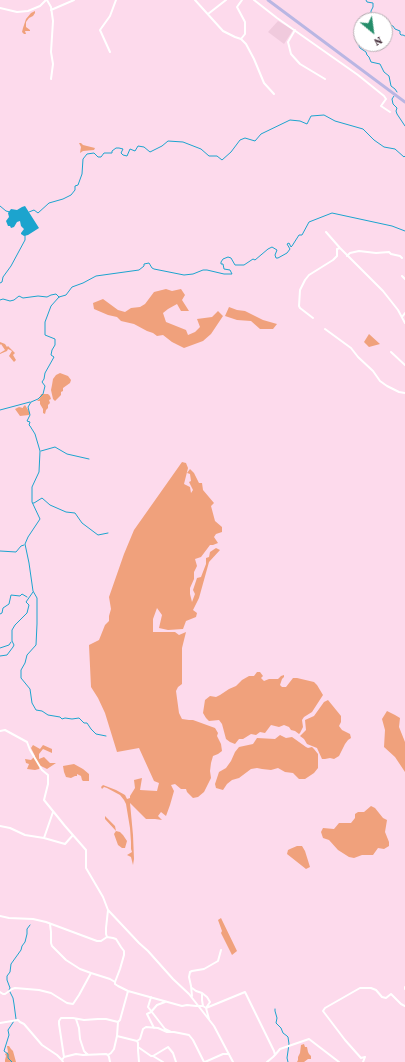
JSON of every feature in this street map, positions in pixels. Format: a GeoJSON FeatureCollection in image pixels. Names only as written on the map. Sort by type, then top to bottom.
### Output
{"type":"FeatureCollection","features":[{"type":"Feature","properties":{"kind":"main road"},"geometry":{"type":"LineString","coordinates":[[268,0],[405,102]]}},
{"type":"Feature","properties":{"kind":"street"},"geometry":{"type":"LineString","coordinates":[[0,8],[17,12],[28,11],[40,6],[46,0],[50,4],[53,21],[51,52],[53,64],[51,79]]}},
{"type":"Feature","properties":{"kind":"street"},"geometry":{"type":"LineString","coordinates":[[52,10],[74,0]]}},
{"type":"Feature","properties":{"kind":"street"},"geometry":{"type":"LineString","coordinates":[[110,52],[100,30],[110,16],[116,0]]}},
{"type":"Feature","properties":{"kind":"street"},"geometry":{"type":"LineString","coordinates":[[195,0],[224,31],[241,39],[250,52],[264,83],[274,94]]}},
{"type":"Feature","properties":{"kind":"street"},"geometry":{"type":"LineString","coordinates":[[208,15],[226,0]]}},
{"type":"Feature","properties":{"kind":"street"},"geometry":{"type":"LineString","coordinates":[[241,39],[245,34],[245,22],[237,7],[242,0]]}},
{"type":"Feature","properties":{"kind":"street"},"geometry":{"type":"LineString","coordinates":[[254,0],[358,75],[384,96],[386,99],[381,106],[390,112]]}},
{"type":"Feature","properties":{"kind":"street"},"geometry":{"type":"LineString","coordinates":[[295,30],[288,42],[291,54],[300,64],[325,79]]}},
{"type":"Feature","properties":{"kind":"street"},"geometry":{"type":"LineString","coordinates":[[326,232],[347,256],[383,291],[398,310],[405,323]]}},
{"type":"Feature","properties":{"kind":"street"},"geometry":{"type":"LineString","coordinates":[[313,318],[299,306],[300,290],[309,274],[333,260],[337,256],[337,249],[340,248]]}},
{"type":"Feature","properties":{"kind":"street"},"geometry":{"type":"LineString","coordinates":[[347,256],[350,253],[359,250],[376,253],[389,252],[402,258]]}},
{"type":"Feature","properties":{"kind":"street"},"geometry":{"type":"LineString","coordinates":[[402,317],[405,313]]}},
{"type":"Feature","properties":{"kind":"street"},"geometry":{"type":"LineString","coordinates":[[325,329],[351,348],[373,371],[380,381],[398,392],[405,393]]}},
{"type":"Feature","properties":{"kind":"street"},"geometry":{"type":"LineString","coordinates":[[391,352],[405,365]]}},
{"type":"Feature","properties":{"kind":"street"},"geometry":{"type":"LineString","coordinates":[[0,731],[4,730],[27,742],[42,770],[48,775],[48,784],[44,800],[86,850],[86,868],[103,897],[108,910],[139,943],[148,950],[209,1019]]}},
{"type":"Feature","properties":{"kind":"street"},"geometry":{"type":"LineString","coordinates":[[44,838],[54,812]]}},
{"type":"Feature","properties":{"kind":"street"},"geometry":{"type":"LineString","coordinates":[[0,826],[10,828],[25,835],[44,838],[65,844],[73,835]]}},
{"type":"Feature","properties":{"kind":"street"},"geometry":{"type":"LineString","coordinates":[[107,937],[106,928],[108,910]]}},
{"type":"Feature","properties":{"kind":"street"},"geometry":{"type":"LineString","coordinates":[[0,916],[33,919],[97,941],[101,941],[107,937],[116,940],[124,951],[124,955],[115,982]]}},
{"type":"Feature","properties":{"kind":"street"},"geometry":{"type":"LineString","coordinates":[[50,924],[52,946],[66,960],[80,969],[110,979],[118,986],[128,991],[182,1006],[189,1005],[204,1007],[245,992],[275,1055]]}},
{"type":"Feature","properties":{"kind":"street"},"geometry":{"type":"LineString","coordinates":[[192,998],[192,988],[189,977],[190,972],[204,969],[218,961],[221,950]]}},
{"type":"Feature","properties":{"kind":"street"},"geometry":{"type":"LineString","coordinates":[[0,992],[5,994],[15,988],[39,990],[51,994],[67,1003],[73,1004],[91,973]]}},
{"type":"Feature","properties":{"kind":"street"},"geometry":{"type":"LineString","coordinates":[[192,988],[207,997],[210,1002],[204,1007]]}},
{"type":"Feature","properties":{"kind":"street"},"geometry":{"type":"LineString","coordinates":[[363,1062],[365,1057],[361,1058],[345,1040],[323,1011],[325,1008],[360,988],[371,988],[376,990],[382,997],[386,998],[391,994],[405,1006]]}},
{"type":"Feature","properties":{"kind":"street"},"geometry":{"type":"LineString","coordinates":[[64,1057],[76,1054],[108,1055],[111,1053],[114,1049],[118,1022],[120,1020],[128,991]]}},
{"type":"Feature","properties":{"kind":"street"},"geometry":{"type":"LineString","coordinates":[[202,993],[202,1000],[209,1019],[230,1054],[233,1062]]}},
{"type":"Feature","properties":{"kind":"street"},"geometry":{"type":"LineString","coordinates":[[151,997],[148,1007],[165,1029],[171,1032]]}},
{"type":"Feature","properties":{"kind":"street"},"geometry":{"type":"LineString","coordinates":[[189,1005],[194,1001]]}},
{"type":"Feature","properties":{"kind":"street"},"geometry":{"type":"LineString","coordinates":[[154,1028],[146,1014],[151,1012],[157,1005],[167,1002]]}},
{"type":"Feature","properties":{"kind":"street"},"geometry":{"type":"LineString","coordinates":[[0,1024],[18,1020],[24,1024],[42,1045],[57,1055],[62,1061],[64,1057],[59,1021],[61,1018],[84,1020],[106,1019],[118,1022]]}},
{"type":"Feature","properties":{"kind":"street"},"geometry":{"type":"LineString","coordinates":[[76,1019],[80,1039],[84,1051],[88,1055]]}},
{"type":"Feature","properties":{"kind":"street"},"geometry":{"type":"LineString","coordinates":[[137,1041],[140,1039],[143,1029],[146,1027],[158,1028],[167,1032],[184,1034],[191,1037],[204,1062],[223,1054],[230,1054]]}},
{"type":"Feature","properties":{"kind":"street"},"geometry":{"type":"LineString","coordinates":[[117,1036],[137,1041]]}},
{"type":"Feature","properties":{"kind":"street"},"geometry":{"type":"LineString","coordinates":[[266,1062],[280,1049],[309,1039],[338,1062]]}},
{"type":"Feature","properties":{"kind":"street"},"geometry":{"type":"LineString","coordinates":[[137,1041],[140,1062]]}},
{"type":"Feature","properties":{"kind":"street"},"geometry":{"type":"LineString","coordinates":[[138,1047],[163,1062]]}},
{"type":"Feature","properties":{"kind":"street"},"geometry":{"type":"LineString","coordinates":[[153,1056],[168,1047],[173,1053],[176,1062]]}},
{"type":"Feature","properties":{"kind":"street"},"geometry":{"type":"LineString","coordinates":[[108,1055],[110,1062]]}},
{"type":"Feature","properties":{"kind":"shaded area"},"geometry":{"type":"Polygon","coordinates":[[[35,11],[33,16],[26,22],[26,27],[30,31],[25,31],[26,34],[24,34],[22,32],[26,19],[35,11]]]}},
{"type":"Feature","properties":{"kind":"shaded area"},"geometry":{"type":"Polygon","coordinates":[[[278,21],[293,30],[284,44],[268,32],[278,21]]]}},
{"type":"Feature","properties":{"kind":"shaded area"},"geometry":{"type":"Polygon","coordinates":[[[79,143],[95,148],[94,150],[83,151],[80,153],[81,147],[79,143]]]}},
{"type":"Feature","properties":{"kind":"shaded area"},"geometry":{"type":"Polygon","coordinates":[[[166,289],[172,291],[181,289],[185,295],[182,300],[189,311],[181,311],[177,304],[163,313],[166,322],[186,330],[188,335],[195,332],[200,327],[197,319],[212,317],[218,311],[223,316],[211,334],[203,341],[184,348],[172,342],[163,335],[157,336],[134,324],[121,321],[117,317],[94,309],[93,303],[103,299],[118,310],[125,312],[131,308],[140,307],[145,304],[154,292],[166,289]]]}},
{"type":"Feature","properties":{"kind":"shaded area"},"geometry":{"type":"Polygon","coordinates":[[[229,307],[245,311],[263,320],[277,324],[273,329],[260,329],[251,321],[237,320],[225,316],[229,307]]]}},
{"type":"Feature","properties":{"kind":"shaded area"},"geometry":{"type":"Polygon","coordinates":[[[369,334],[380,344],[369,347],[364,342],[369,334]]]}},
{"type":"Feature","properties":{"kind":"shaded area"},"geometry":{"type":"Polygon","coordinates":[[[0,342],[5,344],[7,347],[8,346],[15,353],[13,355],[16,360],[14,362],[9,356],[12,351],[8,349],[0,354],[5,350],[1,344],[0,345],[0,342]]]}},
{"type":"Feature","properties":{"kind":"shaded area"},"geometry":{"type":"Polygon","coordinates":[[[60,373],[68,376],[71,380],[70,383],[63,388],[61,395],[55,401],[51,390],[53,379],[60,373]]]}},
{"type":"Feature","properties":{"kind":"shaded area"},"geometry":{"type":"Polygon","coordinates":[[[41,394],[48,394],[51,399],[49,400],[50,403],[45,414],[43,413],[40,401],[37,401],[41,394]]]}},
{"type":"Feature","properties":{"kind":"shaded area"},"geometry":{"type":"Polygon","coordinates":[[[25,405],[30,413],[29,415],[20,416],[15,409],[19,407],[23,408],[25,405]]]}},
{"type":"Feature","properties":{"kind":"shaded area"},"geometry":{"type":"Polygon","coordinates":[[[182,462],[186,463],[188,468],[184,484],[190,487],[191,493],[193,490],[189,482],[191,481],[190,474],[187,473],[190,469],[194,473],[199,483],[202,483],[203,490],[214,503],[211,506],[215,521],[222,527],[222,532],[216,534],[214,537],[218,543],[210,545],[201,557],[195,559],[197,566],[190,588],[192,602],[195,594],[193,590],[197,578],[201,577],[206,564],[206,558],[209,557],[210,552],[216,548],[220,550],[209,562],[199,598],[193,610],[197,613],[196,617],[186,621],[183,629],[168,630],[159,628],[162,615],[157,608],[153,619],[153,632],[175,632],[179,635],[186,632],[182,648],[182,684],[176,691],[179,713],[182,719],[193,720],[215,728],[218,733],[217,736],[221,744],[222,751],[213,756],[210,771],[211,778],[204,792],[198,797],[193,798],[186,789],[181,789],[175,784],[171,785],[174,791],[166,816],[161,812],[158,816],[162,820],[146,819],[130,803],[133,835],[133,865],[131,857],[127,855],[132,852],[126,804],[120,795],[104,787],[102,789],[101,787],[103,785],[116,790],[125,795],[127,799],[130,798],[135,788],[134,780],[142,778],[140,790],[157,791],[159,783],[154,781],[139,748],[117,752],[105,713],[91,687],[89,645],[99,640],[105,625],[109,621],[111,609],[109,597],[134,530],[182,462]]]}},
{"type":"Feature","properties":{"kind":"shaded area"},"geometry":{"type":"Polygon","coordinates":[[[257,672],[260,672],[263,676],[261,678],[264,681],[269,679],[278,679],[284,675],[280,685],[282,687],[286,687],[293,678],[314,682],[323,695],[312,712],[302,720],[303,727],[299,734],[284,725],[279,727],[271,725],[265,733],[260,732],[256,735],[251,734],[243,739],[239,739],[235,744],[226,739],[222,724],[219,720],[209,721],[206,718],[203,713],[205,700],[210,696],[216,697],[220,695],[236,686],[249,676],[254,676],[257,672]]]}},
{"type":"Feature","properties":{"kind":"shaded area"},"geometry":{"type":"Polygon","coordinates":[[[328,700],[341,716],[339,726],[342,730],[350,734],[351,738],[345,744],[339,756],[334,759],[322,759],[317,748],[307,744],[300,736],[306,730],[305,720],[314,716],[324,702],[328,700]]]}},
{"type":"Feature","properties":{"kind":"shaded area"},"geometry":{"type":"Polygon","coordinates":[[[387,711],[400,718],[399,727],[405,742],[405,772],[395,757],[384,747],[385,730],[382,719],[387,711]]]}},
{"type":"Feature","properties":{"kind":"shaded area"},"geometry":{"type":"Polygon","coordinates":[[[280,735],[286,738],[292,737],[306,747],[312,747],[314,749],[318,754],[318,768],[314,773],[305,779],[299,779],[293,773],[285,772],[278,768],[271,770],[257,768],[251,769],[239,778],[232,780],[223,790],[216,788],[215,784],[219,772],[226,768],[239,747],[253,744],[257,738],[275,739],[280,735]]]}},
{"type":"Feature","properties":{"kind":"shaded area"},"geometry":{"type":"Polygon","coordinates":[[[33,745],[40,749],[43,745],[52,749],[52,753],[43,749],[39,754],[39,759],[44,757],[50,763],[56,763],[47,769],[41,766],[39,769],[35,770],[27,769],[29,764],[26,763],[25,759],[31,760],[35,756],[31,748],[33,745]]]}},
{"type":"Feature","properties":{"kind":"shaded area"},"geometry":{"type":"Polygon","coordinates":[[[74,764],[89,774],[89,781],[83,781],[81,776],[77,774],[77,776],[71,778],[66,777],[63,766],[74,764]]]}},
{"type":"Feature","properties":{"kind":"shaded area"},"geometry":{"type":"Polygon","coordinates":[[[371,806],[387,820],[385,832],[389,846],[384,849],[378,848],[373,855],[362,855],[354,858],[349,857],[338,850],[329,840],[323,838],[321,832],[323,828],[334,829],[339,823],[351,823],[355,818],[355,814],[358,812],[364,812],[371,806]]]}},
{"type":"Feature","properties":{"kind":"shaded area"},"geometry":{"type":"Polygon","coordinates":[[[105,816],[115,826],[116,831],[105,819],[105,816]]]}},
{"type":"Feature","properties":{"kind":"shaded area"},"geometry":{"type":"Polygon","coordinates":[[[116,831],[120,832],[127,841],[125,848],[118,845],[114,834],[116,831]]]}},
{"type":"Feature","properties":{"kind":"shaded area"},"geometry":{"type":"Polygon","coordinates":[[[297,846],[302,846],[305,851],[310,867],[306,869],[287,854],[288,850],[297,846]]]}},
{"type":"Feature","properties":{"kind":"shaded area"},"geometry":{"type":"Polygon","coordinates":[[[221,918],[237,951],[232,955],[221,933],[222,931],[218,920],[221,918]]]}},
{"type":"Feature","properties":{"kind":"shaded area"},"geometry":{"type":"Polygon","coordinates":[[[304,1044],[305,1047],[307,1047],[311,1059],[304,1062],[297,1062],[301,1045],[304,1044]]]}},
{"type":"Feature","properties":{"kind":"shaded area"},"geometry":{"type":"Polygon","coordinates":[[[7,1046],[9,1046],[13,1051],[16,1062],[5,1062],[5,1054],[8,1052],[7,1046]]]}},
{"type":"Feature","properties":{"kind":"water"},"geometry":{"type":"Polygon","coordinates":[[[25,206],[39,228],[24,236],[21,234],[24,229],[21,226],[20,221],[11,228],[8,226],[6,221],[9,217],[8,213],[11,209],[17,210],[25,206]]]}},
{"type":"Feature","properties":{"kind":"waterway"},"geometry":{"type":"LineString","coordinates":[[366,0],[367,2],[373,3],[371,12]]}},
{"type":"Feature","properties":{"kind":"waterway"},"geometry":{"type":"LineString","coordinates":[[393,26],[395,29],[400,31],[401,35],[405,36]]}},
{"type":"Feature","properties":{"kind":"waterway"},"geometry":{"type":"LineString","coordinates":[[366,52],[371,62],[380,64],[384,72],[389,76],[391,86],[397,92]]}},
{"type":"Feature","properties":{"kind":"waterway"},"geometry":{"type":"LineString","coordinates":[[394,96],[392,99],[393,104],[397,108],[397,114],[405,126]]}},
{"type":"Feature","properties":{"kind":"waterway"},"geometry":{"type":"LineString","coordinates":[[29,212],[34,210],[38,213],[49,203],[71,195],[75,190],[75,186],[78,185],[82,174],[83,159],[87,154],[94,153],[98,157],[101,157],[104,153],[112,153],[112,151],[116,148],[119,148],[123,149],[121,153],[127,156],[130,149],[135,151],[138,146],[144,147],[150,152],[168,141],[183,142],[201,149],[209,156],[217,156],[222,160],[231,152],[240,140],[245,138],[255,141],[261,134],[290,120],[300,121],[307,124],[311,116],[324,115],[335,121],[363,129],[384,147],[395,149],[404,157],[405,156]]}},
{"type":"Feature","properties":{"kind":"waterway"},"geometry":{"type":"LineString","coordinates":[[0,206],[6,211],[10,212]]}},
{"type":"Feature","properties":{"kind":"waterway"},"geometry":{"type":"LineString","coordinates":[[106,736],[96,734],[87,723],[84,723],[79,718],[62,719],[60,717],[48,715],[42,711],[36,710],[32,703],[30,689],[21,678],[21,670],[27,655],[36,645],[37,624],[37,598],[33,591],[25,544],[40,519],[32,502],[32,487],[39,472],[40,451],[35,434],[29,425],[30,422],[27,421],[30,415],[28,407],[31,402],[38,399],[43,394],[45,386],[42,382],[54,357],[51,355],[55,345],[55,339],[45,335],[45,322],[51,306],[59,297],[66,295],[72,287],[96,276],[139,270],[144,266],[144,264],[149,263],[154,269],[184,275],[193,274],[203,270],[232,274],[230,270],[224,269],[223,264],[221,264],[223,259],[228,257],[231,258],[235,265],[244,265],[253,259],[255,260],[272,247],[277,250],[275,255],[276,258],[278,258],[287,253],[290,249],[287,244],[289,243],[291,247],[299,235],[302,235],[309,222],[332,213],[392,226],[405,231]]}},
{"type":"Feature","properties":{"kind":"waterway"},"geometry":{"type":"LineString","coordinates":[[0,283],[2,282],[3,277],[11,266],[25,240],[25,234]]}},
{"type":"Feature","properties":{"kind":"waterway"},"geometry":{"type":"LineString","coordinates":[[0,300],[3,299],[10,301],[19,296],[23,298],[38,296],[47,297],[56,294],[59,297]]}},
{"type":"Feature","properties":{"kind":"waterway"},"geometry":{"type":"LineString","coordinates":[[0,410],[30,402]]}},
{"type":"Feature","properties":{"kind":"waterway"},"geometry":{"type":"LineString","coordinates":[[41,451],[55,447],[67,454],[89,459]]}},
{"type":"Feature","properties":{"kind":"waterway"},"geometry":{"type":"LineString","coordinates":[[33,503],[42,498],[50,505],[66,512],[75,513],[82,523],[98,535],[108,533]]}},
{"type":"Feature","properties":{"kind":"waterway"},"geometry":{"type":"LineString","coordinates":[[0,551],[16,552],[21,546],[24,545]]}},
{"type":"Feature","properties":{"kind":"waterway"},"geometry":{"type":"LineString","coordinates":[[0,656],[7,655],[13,647],[12,630],[27,613],[29,605],[26,602],[33,592]]}},
{"type":"Feature","properties":{"kind":"waterway"},"geometry":{"type":"LineString","coordinates":[[0,614],[2,613],[3,608],[9,604],[11,595],[20,596],[22,594],[27,597]]}},
{"type":"Feature","properties":{"kind":"waterway"},"geometry":{"type":"LineString","coordinates":[[0,648],[9,645],[11,642]]}},
{"type":"Feature","properties":{"kind":"waterway"},"geometry":{"type":"LineString","coordinates":[[16,1019],[13,998],[9,990],[10,988],[7,976],[10,972],[11,964],[25,942],[27,929],[30,925]]}},
{"type":"Feature","properties":{"kind":"waterway"},"geometry":{"type":"LineString","coordinates":[[275,1009],[277,1018],[276,1023],[288,1037],[288,1062]]}},
{"type":"Feature","properties":{"kind":"waterway"},"geometry":{"type":"LineString","coordinates":[[12,1062],[8,1058],[8,1054],[4,1051],[9,1035],[8,1030],[14,1021]]}}]}
